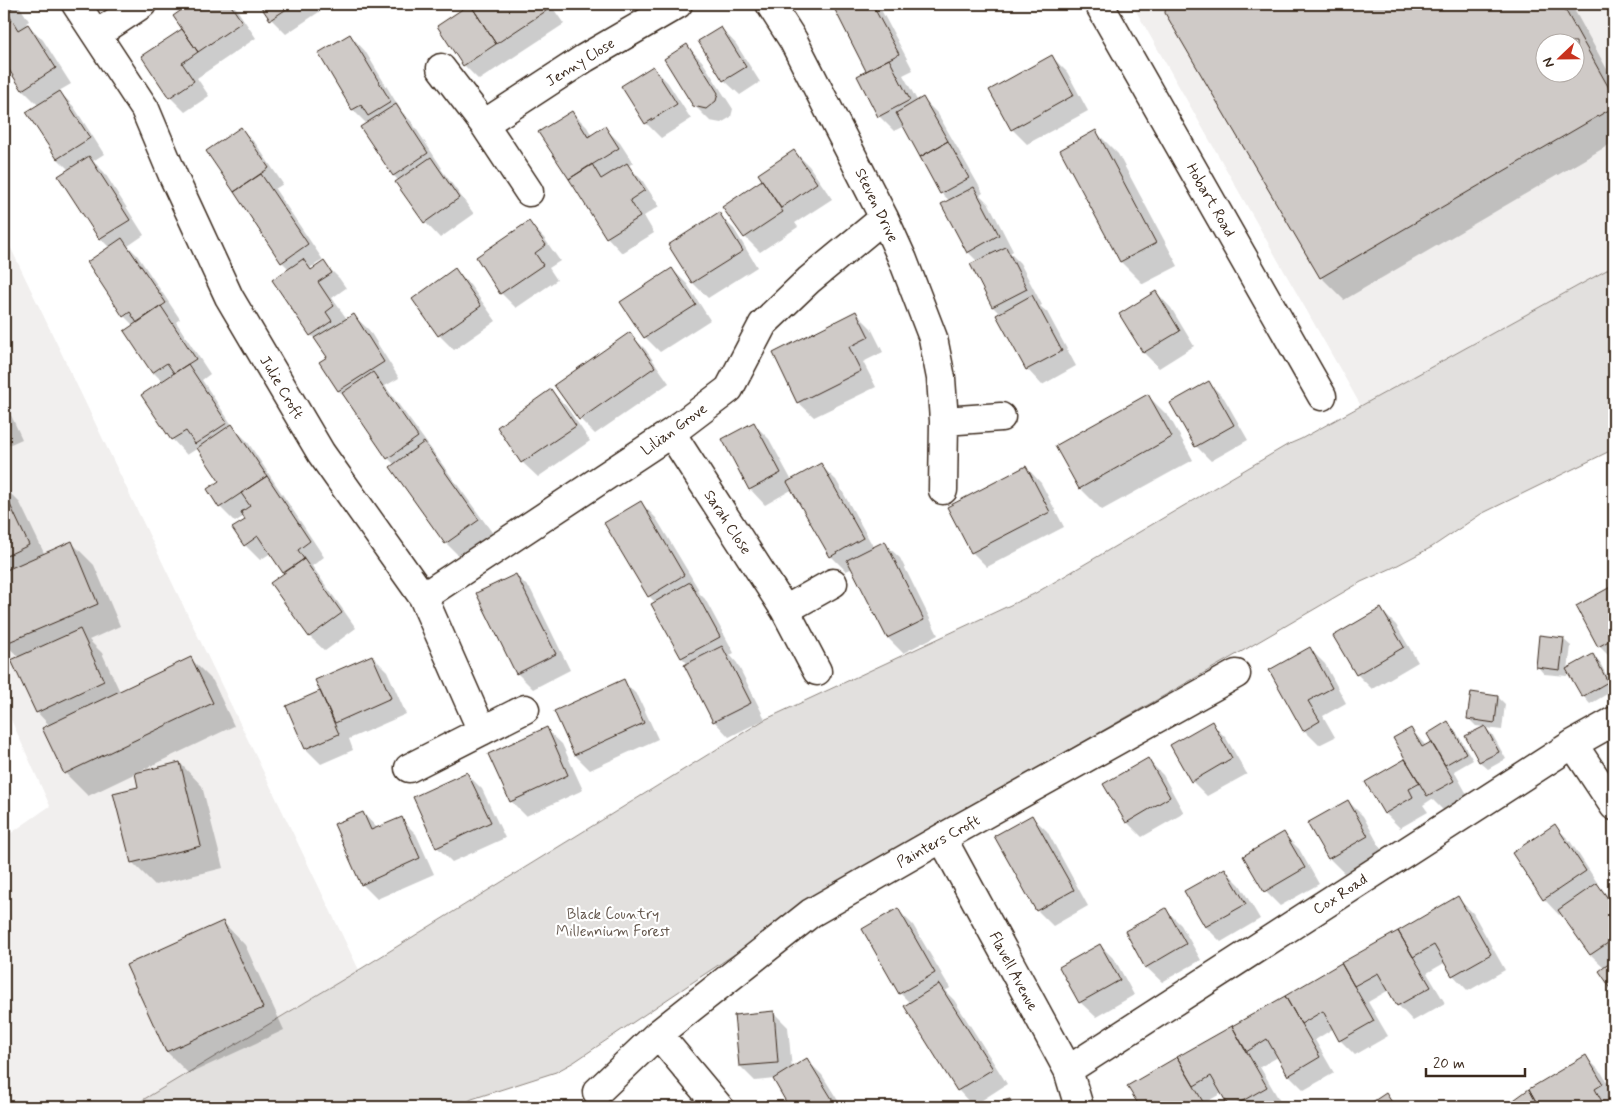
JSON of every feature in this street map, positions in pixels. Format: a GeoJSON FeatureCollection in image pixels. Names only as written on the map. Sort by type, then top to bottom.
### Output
{"type":"FeatureCollection","features":[{"type":"Feature","properties":{"kind":"street","name":"Julie Croft"},"geometry":{"type":"LineString","coordinates":[[76,4],[145,109],[174,178],[229,297],[321,454],[423,598],[482,731]]}},
{"type":"Feature","properties":{"kind":"street"},"geometry":{"type":"LineString","coordinates":[[97,34],[142,4]]}},
{"type":"Feature","properties":{"kind":"street","name":"Jenny Close"},"geometry":{"type":"LineString","coordinates":[[484,124],[585,58],[678,4]]}},
{"type":"Feature","properties":{"kind":"street","name":"Steven Drive"},"geometry":{"type":"LineString","coordinates":[[770,4],[792,40],[884,218],[903,260],[933,338],[941,378],[944,421],[943,490]]}},
{"type":"Feature","properties":{"kind":"street","name":"Hobart Road"},"geometry":{"type":"LineString","coordinates":[[1099,4],[1322,396]]}},
{"type":"Feature","properties":{"kind":"street"},"geometry":{"type":"LineString","coordinates":[[440,68],[484,124],[530,192]]}},
{"type":"Feature","properties":{"kind":"street","name":"Lilian Grove"},"geometry":{"type":"LineString","coordinates":[[423,598],[672,434],[729,389],[763,324],[809,280],[884,218]]}},
{"type":"Feature","properties":{"kind":"street"},"geometry":{"type":"LineString","coordinates":[[944,421],[1001,417]]}},
{"type":"Feature","properties":{"kind":"street","name":"Sarah Close"},"geometry":{"type":"LineString","coordinates":[[672,434],[785,610],[817,671]]}},
{"type":"Feature","properties":{"kind":"street"},"geometry":{"type":"LineString","coordinates":[[785,610],[833,583]]}},
{"type":"Feature","properties":{"kind":"street","name":"Painters Croft"},"geometry":{"type":"LineString","coordinates":[[597,1092],[658,1034],[811,913],[1236,674]]}},
{"type":"Feature","properties":{"kind":"street"},"geometry":{"type":"LineString","coordinates":[[409,768],[525,709]]}},
{"type":"Feature","properties":{"kind":"street","name":"Cox Road"},"geometry":{"type":"LineString","coordinates":[[1068,1070],[1573,744],[1614,721]]}},
{"type":"Feature","properties":{"kind":"street"},"geometry":{"type":"LineString","coordinates":[[1573,744],[1614,806]]}},
{"type":"Feature","properties":{"kind":"street","name":"Flavell Avenue"},"geometry":{"type":"LineString","coordinates":[[942,838],[1068,1070],[1079,1107]]}},
{"type":"Feature","properties":{"kind":"street"},"geometry":{"type":"LineString","coordinates":[[658,1034],[719,1107]]}},
{"type":"Feature","properties":{"kind":"shaded area"},"geometry":{"type":"Polygon","coordinates":[[[1132,4],[1614,4],[1614,266],[1361,406],[1132,4]]]}},
{"type":"Feature","properties":{"kind":"shaded area"},"geometry":{"type":"Polygon","coordinates":[[[4,234],[359,970],[143,1107],[4,1107],[4,838],[50,806],[4,704],[4,234]]]}},
{"type":"Feature","properties":{"kind":"green space","name":"Black Country Millennium Forest"},"geometry":{"type":"Polygon","coordinates":[[[1614,266],[1614,449],[1481,514],[1432,547],[1361,582],[841,880],[574,1062],[556,1072],[472,1099],[457,1107],[131,1107],[359,970],[764,720],[1034,594],[1287,445],[1614,266]]]}},
{"type":"Feature","properties":{"kind":"building"},"geometry":{"type":"Polygon","coordinates":[[[4,4],[14,4],[15,6],[7,11],[12,20],[4,25],[4,4]]]}},
{"type":"Feature","properties":{"kind":"building"},"geometry":{"type":"Polygon","coordinates":[[[190,4],[230,4],[242,22],[198,52],[173,16],[190,4]]]}},
{"type":"Feature","properties":{"kind":"building"},"geometry":{"type":"Polygon","coordinates":[[[259,4],[294,4],[270,20],[259,4]]]}},
{"type":"Feature","properties":{"kind":"building"},"geometry":{"type":"Polygon","coordinates":[[[470,4],[546,4],[549,9],[496,44],[470,4]]]}},
{"type":"Feature","properties":{"kind":"building"},"geometry":{"type":"Polygon","coordinates":[[[470,4],[496,44],[463,66],[437,26],[470,4]]]}},
{"type":"Feature","properties":{"kind":"building"},"geometry":{"type":"Polygon","coordinates":[[[832,4],[872,4],[899,54],[866,71],[832,4]]]}},
{"type":"Feature","properties":{"kind":"building"},"geometry":{"type":"Polygon","coordinates":[[[1166,4],[1562,4],[1578,32],[1536,32],[1536,82],[1586,82],[1586,47],[1614,97],[1614,107],[1320,278],[1165,13],[1166,4]]]}},
{"type":"Feature","properties":{"kind":"building"},"geometry":{"type":"Polygon","coordinates":[[[12,20],[18,30],[28,24],[56,68],[22,90],[4,62],[4,25],[12,20]]]}},
{"type":"Feature","properties":{"kind":"building"},"geometry":{"type":"Polygon","coordinates":[[[721,27],[746,67],[723,81],[698,41],[721,27]]]}},
{"type":"Feature","properties":{"kind":"building"},"geometry":{"type":"Polygon","coordinates":[[[182,29],[198,52],[182,63],[194,81],[169,98],[141,56],[182,29]]]}},
{"type":"Feature","properties":{"kind":"building"},"geometry":{"type":"Polygon","coordinates":[[[350,34],[391,102],[368,116],[361,105],[352,110],[318,53],[350,34]]]}},
{"type":"Feature","properties":{"kind":"building"},"geometry":{"type":"Polygon","coordinates":[[[687,44],[718,93],[716,101],[706,109],[693,106],[664,59],[687,44]]]}},
{"type":"Feature","properties":{"kind":"building"},"geometry":{"type":"Polygon","coordinates":[[[1052,55],[1074,95],[1011,130],[989,90],[1052,55]]]}},
{"type":"Feature","properties":{"kind":"building"},"geometry":{"type":"Polygon","coordinates":[[[889,59],[910,100],[878,117],[857,76],[889,59]]]}},
{"type":"Feature","properties":{"kind":"building"},"geometry":{"type":"Polygon","coordinates":[[[653,66],[677,104],[645,124],[621,86],[653,66]]]}},
{"type":"Feature","properties":{"kind":"building"},"geometry":{"type":"Polygon","coordinates":[[[60,91],[90,138],[57,159],[26,112],[60,91]]]}},
{"type":"Feature","properties":{"kind":"building"},"geometry":{"type":"Polygon","coordinates":[[[923,97],[948,141],[920,157],[896,113],[923,97]]]}},
{"type":"Feature","properties":{"kind":"building"},"geometry":{"type":"Polygon","coordinates":[[[396,104],[428,153],[393,176],[360,127],[396,104]]]}},
{"type":"Feature","properties":{"kind":"building"},"geometry":{"type":"Polygon","coordinates":[[[572,111],[588,137],[605,126],[619,148],[569,179],[538,132],[572,111]]]}},
{"type":"Feature","properties":{"kind":"building"},"geometry":{"type":"Polygon","coordinates":[[[241,127],[269,168],[234,192],[206,151],[241,127]]]}},
{"type":"Feature","properties":{"kind":"building"},"geometry":{"type":"Polygon","coordinates":[[[1096,130],[1156,243],[1120,262],[1060,150],[1096,130]]]}},
{"type":"Feature","properties":{"kind":"building"},"geometry":{"type":"Polygon","coordinates":[[[948,141],[969,178],[940,194],[920,157],[948,141]]]}},
{"type":"Feature","properties":{"kind":"building"},"geometry":{"type":"Polygon","coordinates":[[[794,150],[817,183],[781,208],[758,174],[794,150]]]}},
{"type":"Feature","properties":{"kind":"building"},"geometry":{"type":"Polygon","coordinates":[[[89,156],[130,220],[99,239],[58,176],[89,156]]]}},
{"type":"Feature","properties":{"kind":"building"},"geometry":{"type":"Polygon","coordinates":[[[431,157],[459,198],[424,223],[395,182],[431,157]]]}},
{"type":"Feature","properties":{"kind":"building"},"geometry":{"type":"Polygon","coordinates":[[[627,163],[645,190],[630,200],[640,217],[606,238],[569,179],[592,164],[601,179],[627,163]]]}},
{"type":"Feature","properties":{"kind":"building"},"geometry":{"type":"Polygon","coordinates":[[[261,174],[308,244],[281,263],[234,192],[261,174]]]}},
{"type":"Feature","properties":{"kind":"building"},"geometry":{"type":"Polygon","coordinates":[[[762,180],[783,212],[744,238],[722,207],[762,180]]]}},
{"type":"Feature","properties":{"kind":"building"},"geometry":{"type":"Polygon","coordinates":[[[974,187],[999,235],[967,253],[941,204],[974,187]]]}},
{"type":"Feature","properties":{"kind":"building"},"geometry":{"type":"Polygon","coordinates":[[[719,212],[743,251],[692,283],[668,245],[719,212]]]}},
{"type":"Feature","properties":{"kind":"building"},"geometry":{"type":"Polygon","coordinates":[[[529,221],[546,245],[535,253],[543,265],[500,294],[476,257],[529,221]]]}},
{"type":"Feature","properties":{"kind":"building"},"geometry":{"type":"Polygon","coordinates":[[[122,238],[166,303],[137,323],[130,312],[123,317],[87,262],[122,238]]]}},
{"type":"Feature","properties":{"kind":"building"},"geometry":{"type":"Polygon","coordinates":[[[1006,247],[1027,289],[992,307],[970,264],[1006,247]]]}},
{"type":"Feature","properties":{"kind":"building"},"geometry":{"type":"Polygon","coordinates":[[[303,259],[311,270],[324,261],[332,273],[318,282],[334,306],[326,312],[332,321],[310,336],[272,280],[303,259]]]}},
{"type":"Feature","properties":{"kind":"building"},"geometry":{"type":"Polygon","coordinates":[[[455,268],[481,306],[438,336],[412,299],[455,268]]]}},
{"type":"Feature","properties":{"kind":"building"},"geometry":{"type":"Polygon","coordinates":[[[672,268],[696,305],[644,338],[620,302],[672,268]]]}},
{"type":"Feature","properties":{"kind":"building"},"geometry":{"type":"Polygon","coordinates":[[[1156,291],[1180,331],[1143,353],[1119,314],[1156,291]]]}},
{"type":"Feature","properties":{"kind":"building"},"geometry":{"type":"Polygon","coordinates":[[[1032,295],[1062,351],[1026,370],[996,315],[1032,295]]]}},
{"type":"Feature","properties":{"kind":"building"},"geometry":{"type":"Polygon","coordinates":[[[161,306],[196,359],[174,373],[167,363],[152,373],[124,331],[161,306]]]}},
{"type":"Feature","properties":{"kind":"building"},"geometry":{"type":"Polygon","coordinates":[[[856,311],[869,337],[849,347],[861,371],[797,403],[773,353],[856,311]]]}},
{"type":"Feature","properties":{"kind":"building"},"geometry":{"type":"Polygon","coordinates":[[[354,314],[384,362],[338,391],[319,362],[327,357],[314,338],[354,314]]]}},
{"type":"Feature","properties":{"kind":"building"},"geometry":{"type":"Polygon","coordinates":[[[630,332],[655,367],[579,420],[554,385],[630,332]]]}},
{"type":"Feature","properties":{"kind":"building"},"geometry":{"type":"Polygon","coordinates":[[[188,364],[227,423],[195,444],[186,431],[171,440],[141,395],[188,364]]]}},
{"type":"Feature","properties":{"kind":"building"},"geometry":{"type":"Polygon","coordinates":[[[373,372],[418,437],[387,459],[342,393],[373,372]]]}},
{"type":"Feature","properties":{"kind":"building"},"geometry":{"type":"Polygon","coordinates":[[[1209,381],[1234,425],[1195,447],[1170,403],[1209,381]]]}},
{"type":"Feature","properties":{"kind":"building"},"geometry":{"type":"Polygon","coordinates":[[[551,389],[576,426],[521,463],[497,427],[551,389]]]}},
{"type":"Feature","properties":{"kind":"building"},"geometry":{"type":"Polygon","coordinates":[[[1148,394],[1172,437],[1079,489],[1055,446],[1148,394]]]}},
{"type":"Feature","properties":{"kind":"building"},"geometry":{"type":"Polygon","coordinates":[[[754,422],[781,473],[749,490],[722,439],[754,422]]]}},
{"type":"Feature","properties":{"kind":"building"},"geometry":{"type":"Polygon","coordinates":[[[232,424],[267,476],[219,508],[207,489],[219,481],[197,448],[232,424]]]}},
{"type":"Feature","properties":{"kind":"building"},"geometry":{"type":"Polygon","coordinates":[[[424,442],[479,520],[445,544],[390,467],[424,442]]]}},
{"type":"Feature","properties":{"kind":"building"},"geometry":{"type":"Polygon","coordinates":[[[821,463],[863,538],[830,557],[787,482],[821,463]]]}},
{"type":"Feature","properties":{"kind":"building"},"geometry":{"type":"Polygon","coordinates":[[[1026,466],[1050,512],[971,553],[947,507],[1026,466]]]}},
{"type":"Feature","properties":{"kind":"building"},"geometry":{"type":"Polygon","coordinates":[[[267,476],[310,541],[298,550],[304,559],[283,573],[258,536],[244,546],[232,528],[245,520],[241,512],[250,506],[241,493],[267,476]]]}},
{"type":"Feature","properties":{"kind":"building"},"geometry":{"type":"Polygon","coordinates":[[[4,492],[29,545],[4,557],[4,492]]]}},
{"type":"Feature","properties":{"kind":"building"},"geometry":{"type":"Polygon","coordinates":[[[641,501],[684,575],[648,597],[604,523],[641,501]]]}},
{"type":"Feature","properties":{"kind":"building"},"geometry":{"type":"Polygon","coordinates":[[[72,541],[98,604],[4,644],[4,571],[72,541]]]}},
{"type":"Feature","properties":{"kind":"building"},"geometry":{"type":"Polygon","coordinates":[[[885,541],[924,620],[887,638],[847,560],[885,541]]]}},
{"type":"Feature","properties":{"kind":"building"},"geometry":{"type":"Polygon","coordinates":[[[304,559],[342,613],[309,637],[270,583],[304,559]]]}},
{"type":"Feature","properties":{"kind":"building"},"geometry":{"type":"Polygon","coordinates":[[[516,574],[556,654],[516,674],[476,593],[516,574]]]}},
{"type":"Feature","properties":{"kind":"building"},"geometry":{"type":"Polygon","coordinates":[[[690,582],[720,637],[681,658],[651,604],[690,582]]]}},
{"type":"Feature","properties":{"kind":"building"},"geometry":{"type":"Polygon","coordinates":[[[1614,585],[1614,638],[1598,647],[1576,606],[1614,585]]]}},
{"type":"Feature","properties":{"kind":"building"},"geometry":{"type":"Polygon","coordinates":[[[1381,608],[1404,647],[1356,675],[1333,636],[1381,608]]]}},
{"type":"Feature","properties":{"kind":"building"},"geometry":{"type":"Polygon","coordinates":[[[80,629],[104,681],[36,713],[11,660],[80,629]]]}},
{"type":"Feature","properties":{"kind":"building"},"geometry":{"type":"Polygon","coordinates":[[[1539,635],[1564,638],[1560,670],[1536,667],[1539,635]]]}},
{"type":"Feature","properties":{"kind":"building"},"geometry":{"type":"Polygon","coordinates":[[[722,646],[751,703],[713,722],[684,665],[722,646]]]}},
{"type":"Feature","properties":{"kind":"building"},"geometry":{"type":"Polygon","coordinates":[[[1310,647],[1332,688],[1308,701],[1320,721],[1303,731],[1269,670],[1310,647]]]}},
{"type":"Feature","properties":{"kind":"building"},"geometry":{"type":"Polygon","coordinates":[[[1593,654],[1608,682],[1582,697],[1566,669],[1593,654]]]}},
{"type":"Feature","properties":{"kind":"building"},"geometry":{"type":"Polygon","coordinates":[[[372,655],[391,698],[335,723],[315,680],[372,655]]]}},
{"type":"Feature","properties":{"kind":"building"},"geometry":{"type":"Polygon","coordinates":[[[191,657],[213,703],[64,774],[42,728],[191,657]]]}},
{"type":"Feature","properties":{"kind":"building"},"geometry":{"type":"Polygon","coordinates":[[[624,679],[644,723],[574,755],[554,711],[624,679]]]}},
{"type":"Feature","properties":{"kind":"building"},"geometry":{"type":"Polygon","coordinates":[[[320,691],[339,734],[305,749],[286,706],[320,691]]]}},
{"type":"Feature","properties":{"kind":"building"},"geometry":{"type":"Polygon","coordinates":[[[1471,692],[1498,696],[1495,723],[1467,719],[1471,692]]]}},
{"type":"Feature","properties":{"kind":"building"},"geometry":{"type":"Polygon","coordinates":[[[1212,721],[1232,758],[1191,782],[1170,745],[1212,721]]]}},
{"type":"Feature","properties":{"kind":"building"},"geometry":{"type":"Polygon","coordinates":[[[1448,721],[1466,753],[1445,765],[1427,734],[1448,721]]]}},
{"type":"Feature","properties":{"kind":"building"},"geometry":{"type":"Polygon","coordinates":[[[1485,726],[1499,752],[1479,762],[1465,736],[1485,726]]]}},
{"type":"Feature","properties":{"kind":"building"},"geometry":{"type":"Polygon","coordinates":[[[547,727],[568,775],[510,802],[488,754],[547,727]]]}},
{"type":"Feature","properties":{"kind":"building"},"geometry":{"type":"Polygon","coordinates":[[[1411,728],[1422,747],[1431,742],[1454,781],[1427,796],[1393,738],[1411,728]]]}},
{"type":"Feature","properties":{"kind":"building"},"geometry":{"type":"Polygon","coordinates":[[[1148,758],[1170,797],[1126,823],[1103,784],[1148,758]]]}},
{"type":"Feature","properties":{"kind":"building"},"geometry":{"type":"Polygon","coordinates":[[[1405,759],[1420,783],[1409,789],[1413,797],[1384,814],[1365,782],[1405,759]]]}},
{"type":"Feature","properties":{"kind":"building"},"geometry":{"type":"Polygon","coordinates":[[[180,762],[201,846],[131,863],[113,793],[138,787],[135,773],[180,762]]]}},
{"type":"Feature","properties":{"kind":"building"},"geometry":{"type":"Polygon","coordinates":[[[467,772],[491,822],[436,848],[413,797],[467,772]]]}},
{"type":"Feature","properties":{"kind":"building"},"geometry":{"type":"Polygon","coordinates":[[[1348,800],[1368,836],[1328,859],[1307,823],[1348,800]]]}},
{"type":"Feature","properties":{"kind":"building"},"geometry":{"type":"Polygon","coordinates":[[[363,812],[371,830],[402,817],[420,858],[361,885],[334,824],[363,812]]]}},
{"type":"Feature","properties":{"kind":"building"},"geometry":{"type":"Polygon","coordinates":[[[1032,815],[1074,890],[1036,911],[994,836],[1032,815]]]}},
{"type":"Feature","properties":{"kind":"building"},"geometry":{"type":"Polygon","coordinates":[[[1555,824],[1586,871],[1543,900],[1512,853],[1555,824]]]}},
{"type":"Feature","properties":{"kind":"building"},"geometry":{"type":"Polygon","coordinates":[[[1284,832],[1305,868],[1264,892],[1243,856],[1284,832]]]}},
{"type":"Feature","properties":{"kind":"building"},"geometry":{"type":"Polygon","coordinates":[[[1225,868],[1246,904],[1205,927],[1184,891],[1225,868]]]}},
{"type":"Feature","properties":{"kind":"building"},"geometry":{"type":"Polygon","coordinates":[[[1597,883],[1614,907],[1614,939],[1590,955],[1558,910],[1597,883]]]}},
{"type":"Feature","properties":{"kind":"building"},"geometry":{"type":"Polygon","coordinates":[[[1458,896],[1491,954],[1452,976],[1434,945],[1413,957],[1398,931],[1458,896]]]}},
{"type":"Feature","properties":{"kind":"building"},"geometry":{"type":"Polygon","coordinates":[[[898,908],[935,973],[899,994],[862,929],[898,908]]]}},
{"type":"Feature","properties":{"kind":"building"},"geometry":{"type":"Polygon","coordinates":[[[1166,908],[1186,944],[1145,968],[1125,931],[1166,908]]]}},
{"type":"Feature","properties":{"kind":"building"},"geometry":{"type":"Polygon","coordinates":[[[223,921],[263,1008],[166,1052],[126,965],[223,921]]]}},
{"type":"Feature","properties":{"kind":"building"},"geometry":{"type":"Polygon","coordinates":[[[1398,931],[1431,987],[1397,1006],[1378,973],[1354,986],[1341,963],[1398,931]]]}},
{"type":"Feature","properties":{"kind":"building"},"geometry":{"type":"Polygon","coordinates":[[[1100,944],[1120,980],[1079,1003],[1059,967],[1100,944]]]}},
{"type":"Feature","properties":{"kind":"building"},"geometry":{"type":"Polygon","coordinates":[[[1614,960],[1614,993],[1599,971],[1614,960]]]}},
{"type":"Feature","properties":{"kind":"building"},"geometry":{"type":"Polygon","coordinates":[[[1341,963],[1374,1021],[1339,1041],[1323,1011],[1301,1024],[1285,996],[1341,963]]]}},
{"type":"Feature","properties":{"kind":"building"},"geometry":{"type":"Polygon","coordinates":[[[939,984],[993,1069],[957,1091],[904,1006],[939,984]]]}},
{"type":"Feature","properties":{"kind":"building"},"geometry":{"type":"Polygon","coordinates":[[[1285,996],[1320,1057],[1288,1076],[1267,1039],[1246,1052],[1232,1026],[1285,996]]]}},
{"type":"Feature","properties":{"kind":"building"},"geometry":{"type":"Polygon","coordinates":[[[774,1011],[778,1063],[739,1066],[734,1015],[774,1011]]]}},
{"type":"Feature","properties":{"kind":"building"},"geometry":{"type":"Polygon","coordinates":[[[1232,1026],[1267,1087],[1229,1107],[1211,1076],[1194,1086],[1177,1057],[1232,1026]]]}},
{"type":"Feature","properties":{"kind":"building"},"geometry":{"type":"Polygon","coordinates":[[[1586,1055],[1603,1084],[1595,1089],[1605,1107],[1539,1107],[1529,1089],[1586,1055]]]}},
{"type":"Feature","properties":{"kind":"building"},"geometry":{"type":"Polygon","coordinates":[[[1177,1057],[1206,1107],[1140,1107],[1127,1086],[1177,1057]]]}},
{"type":"Feature","properties":{"kind":"building"},"geometry":{"type":"Polygon","coordinates":[[[807,1058],[837,1107],[789,1107],[773,1079],[807,1058]]]}},
{"type":"Feature","properties":{"kind":"building"},"geometry":{"type":"Polygon","coordinates":[[[1529,1089],[1539,1107],[1514,1107],[1511,1102],[1529,1089]]]}},
{"type":"Feature","properties":{"kind":"building"},"geometry":{"type":"Polygon","coordinates":[[[1386,1093],[1395,1107],[1365,1107],[1386,1093]]]}},
{"type":"Feature","properties":{"kind":"building"},"geometry":{"type":"Polygon","coordinates":[[[1010,1099],[1012,1107],[981,1107],[1010,1099]]]}}]}
